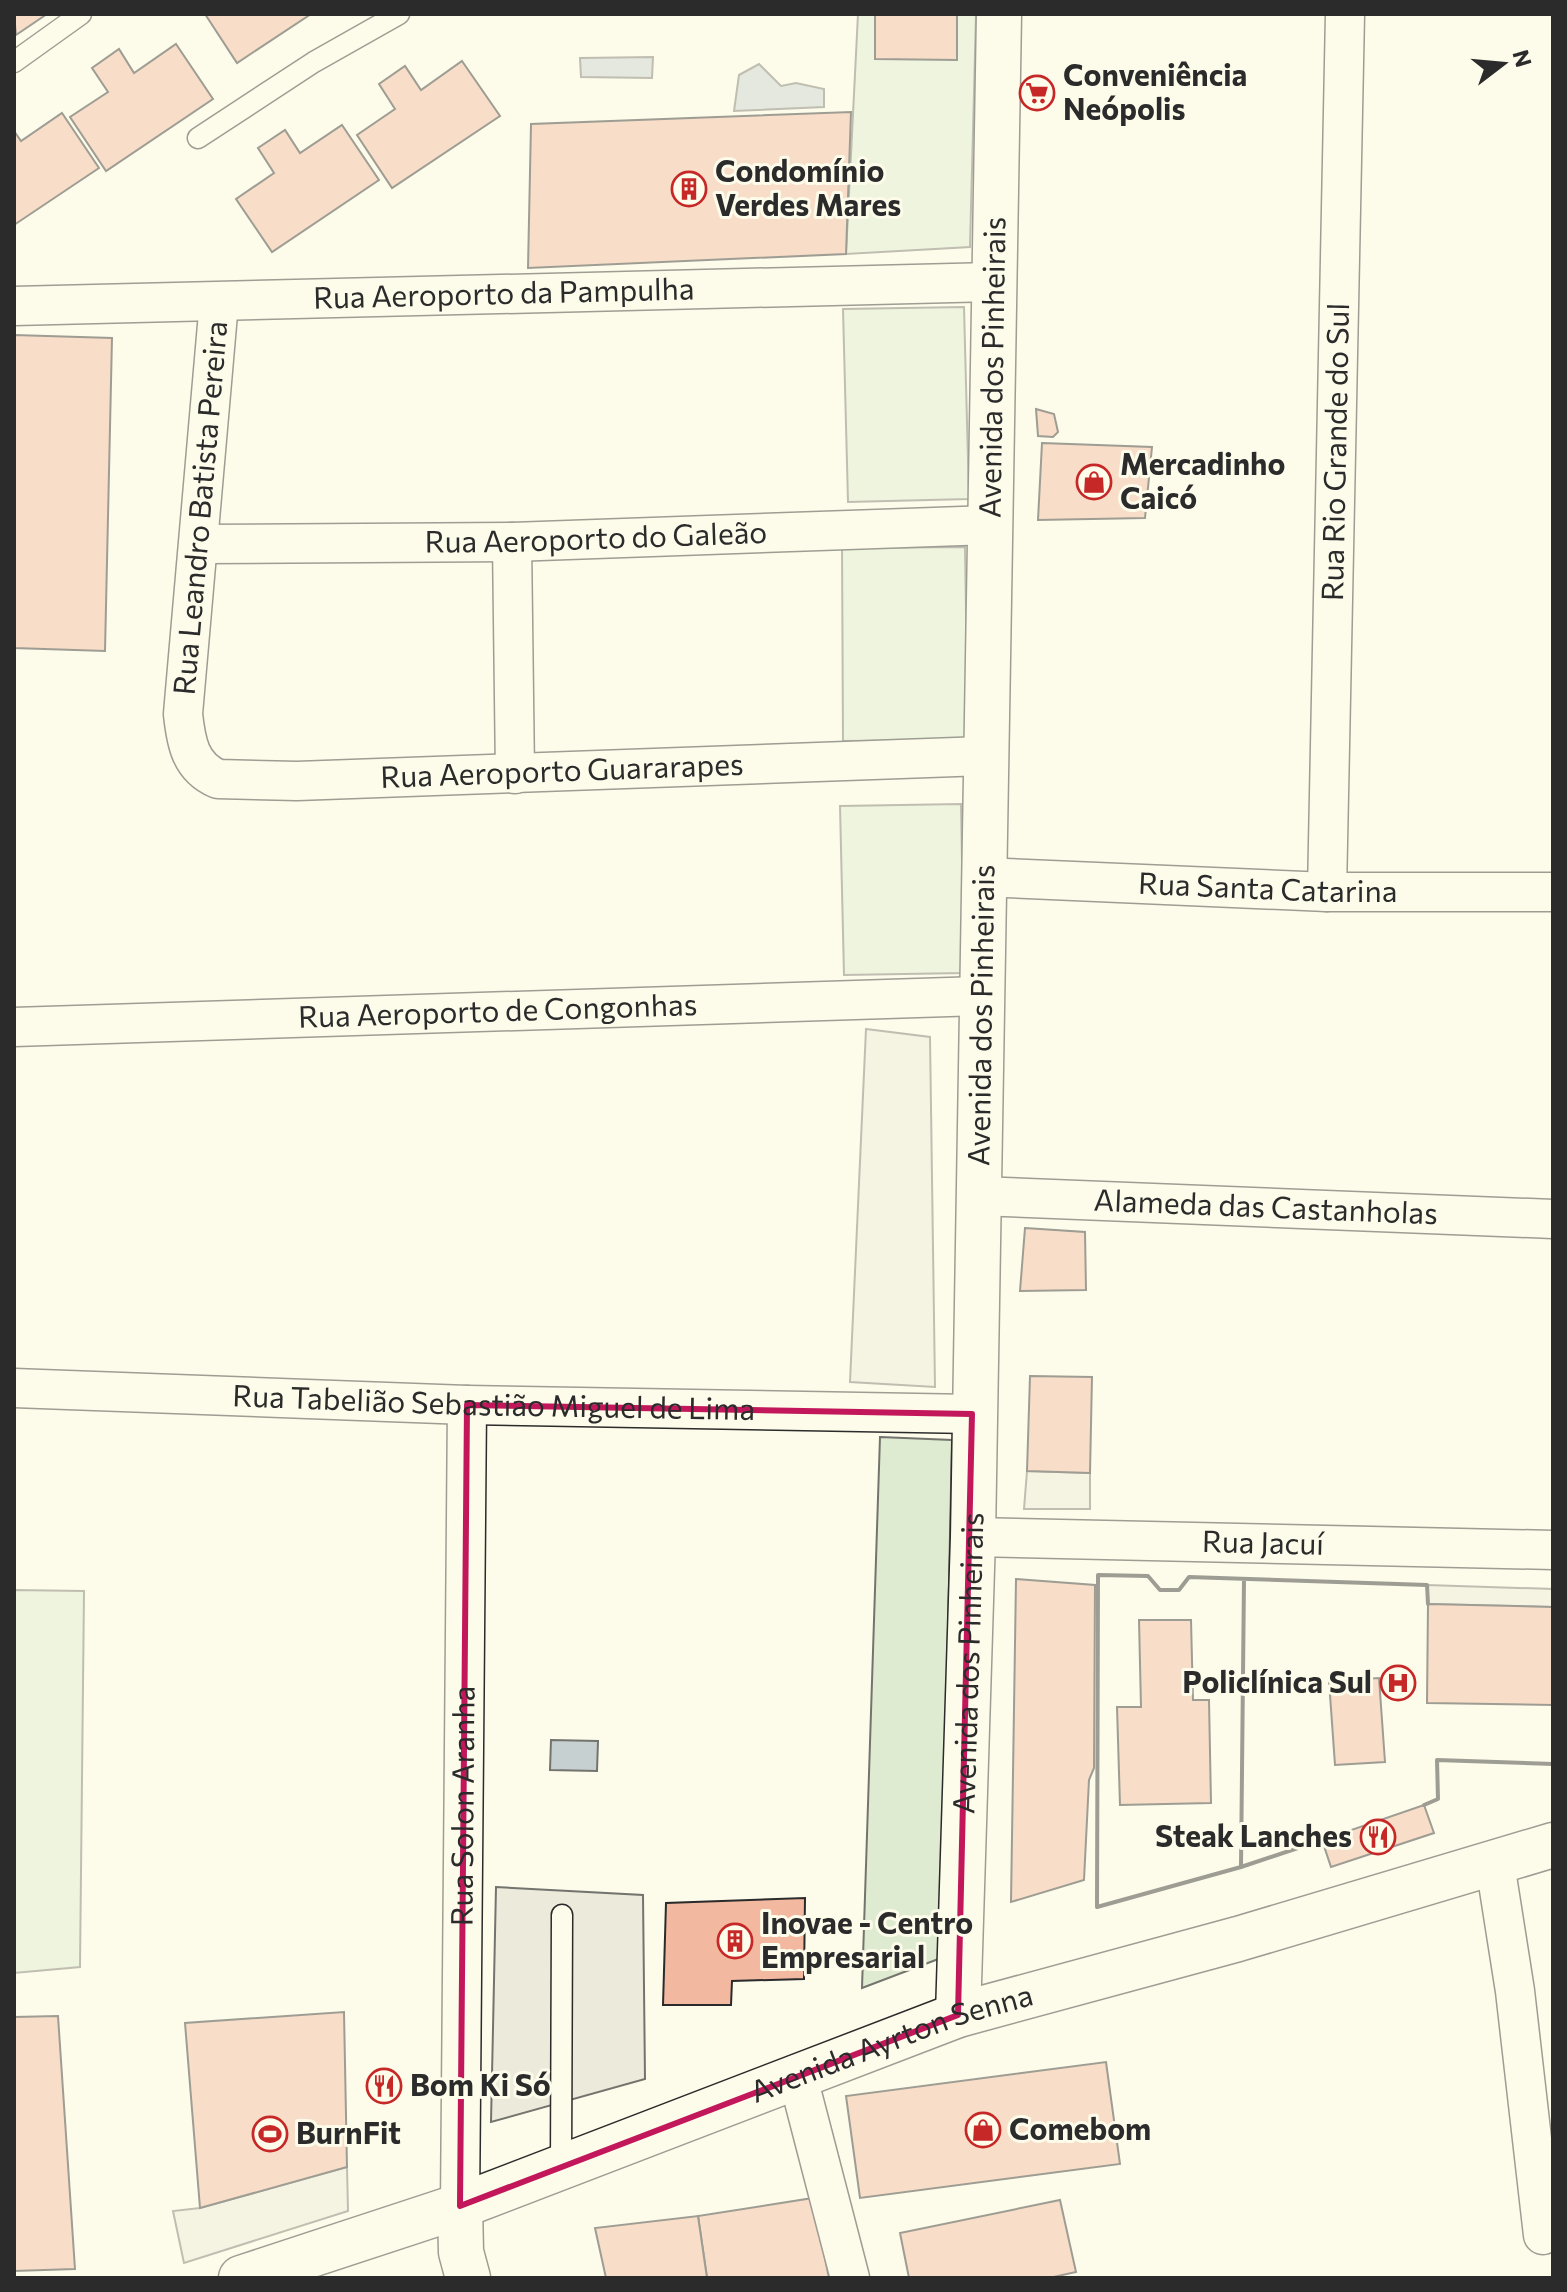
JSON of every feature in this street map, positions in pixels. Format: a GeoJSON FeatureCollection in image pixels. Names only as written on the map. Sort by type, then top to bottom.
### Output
{"type":"FeatureCollection","features":[{"type":"Feature","properties":{"kind":"main road","name":"Avenida dos Pinheirais"},"geometry":{"type":"LineString","coordinates":[[958,2015],[973,1537],[972,1414],[999,14]]}},
{"type":"Feature","properties":{"kind":"main road","name":"Avenida Ayrton Senna"},"geometry":{"type":"LineString","coordinates":[[273,2274],[460,2206],[797,2074],[958,2015],[1553,1845]]}},
{"type":"Feature","properties":{"kind":"main road"},"geometry":{"type":"LineString","coordinates":[[460,2206],[461,2252],[468,2278]]}},
{"type":"Feature","properties":{"kind":"street","name":"Rua Rio Grande do Sul"},"geometry":{"type":"LineString","coordinates":[[1327,892],[1345,14]]}},
{"type":"Feature","properties":{"kind":"street","name":"Rua Aeroporto da Pampulha"},"geometry":{"type":"LineString","coordinates":[[14,306],[993,282]]}},
{"type":"Feature","properties":{"kind":"street","name":"Rua Leandro Batista Pereira"},"geometry":{"type":"LineString","coordinates":[[183,714],[219,302]]}},
{"type":"Feature","properties":{"kind":"street","name":"Rua Aeroporto do Galeão"},"geometry":{"type":"LineString","coordinates":[[200,544],[512,542],[990,525]]}},
{"type":"Feature","properties":{"kind":"street"},"geometry":{"type":"LineString","coordinates":[[512,542],[515,774]]}},
{"type":"Feature","properties":{"kind":"street","name":"Rua Aeroporto Guararapes"},"geometry":{"type":"LineString","coordinates":[[183,714],[189,751],[197,765],[218,779],[297,781],[984,756]]}},
{"type":"Feature","properties":{"kind":"street","name":"Rua Santa Catarina"},"geometry":{"type":"LineString","coordinates":[[982,877],[1327,892],[1553,892]]}},
{"type":"Feature","properties":{"kind":"street","name":"Rua Aeroporto de Congonhas"},"geometry":{"type":"LineString","coordinates":[[14,1027],[980,996]]}},
{"type":"Feature","properties":{"kind":"street","name":"Alameda das Castanholas"},"geometry":{"type":"LineString","coordinates":[[978,1196],[1553,1219]]}},
{"type":"Feature","properties":{"kind":"street","name":"Rua Tabelião Sebastião Miguel de Lima"},"geometry":{"type":"LineString","coordinates":[[14,1388],[467,1405],[972,1414]]}},
{"type":"Feature","properties":{"kind":"street","name":"Rua Solon Aranha"},"geometry":{"type":"LineString","coordinates":[[460,2206],[467,1405]]}},
{"type":"Feature","properties":{"kind":"street","name":"Rua Jacuí"},"geometry":{"type":"LineString","coordinates":[[973,1537],[1553,1550]]}},
{"type":"Feature","properties":{"kind":"street"},"geometry":{"type":"LineString","coordinates":[[1495,1864],[1539,2070],[1543,2235]]}},
{"type":"Feature","properties":{"kind":"street"},"geometry":{"type":"LineString","coordinates":[[797,2074],[850,2278]]}},
{"type":"Feature","properties":{"kind":"lane"},"geometry":{"type":"LineString","coordinates":[[14,62],[81,14]]}},
{"type":"Feature","properties":{"kind":"lane"},"geometry":{"type":"LineString","coordinates":[[198,138],[314,62],[399,14]]}},
{"type":"Feature","properties":{"kind":"lane"},"geometry":{"type":"LineString","coordinates":[[561,2166],[562,1915]]}},
{"type":"Feature","properties":{"kind":"highlighted area"},"geometry":{"type":"Polygon","coordinates":[[[467,1405],[972,1414],[958,2015],[460,2206],[467,1405]]]}},
{"type":"Feature","properties":{"kind":"green space"},"geometry":{"type":"Polygon","coordinates":[[[858,14],[976,14],[970,247],[846,254],[858,14]]]}},
{"type":"Feature","properties":{"kind":"green space"},"geometry":{"type":"Polygon","coordinates":[[[964,307],[969,499],[848,502],[843,309],[964,307]]]}},
{"type":"Feature","properties":{"kind":"green space"},"geometry":{"type":"Polygon","coordinates":[[[965,547],[968,740],[843,741],[842,548],[965,547]]]}},
{"type":"Feature","properties":{"kind":"green space"},"geometry":{"type":"Polygon","coordinates":[[[961,804],[964,973],[844,975],[840,806],[961,804]]]}},
{"type":"Feature","properties":{"kind":"green space"},"geometry":{"type":"Polygon","coordinates":[[[880,1437],[952,1440],[941,1958],[862,1988],[880,1437]]]}},
{"type":"Feature","properties":{"kind":"green space"},"geometry":{"type":"Polygon","coordinates":[[[14,1590],[84,1591],[80,1967],[14,1973],[14,1590]]]}},
{"type":"Feature","properties":{"kind":"shaded area"},"geometry":{"type":"Polygon","coordinates":[[[653,57],[652,78],[581,77],[580,58],[653,57]]]}},
{"type":"Feature","properties":{"kind":"shaded area"},"geometry":{"type":"Polygon","coordinates":[[[759,64],[781,86],[796,83],[824,89],[824,107],[734,111],[739,75],[759,64]]]}},
{"type":"Feature","properties":{"kind":"shaded area"},"geometry":{"type":"Polygon","coordinates":[[[866,1029],[930,1037],[935,1387],[850,1382],[866,1029]]]}},
{"type":"Feature","properties":{"kind":"shaded area"},"geometry":{"type":"Polygon","coordinates":[[[1027,1471],[1090,1473],[1090,1509],[1024,1509],[1027,1471]]]}},
{"type":"Feature","properties":{"kind":"shaded area"},"geometry":{"type":"Polygon","coordinates":[[[1427,1585],[1553,1589],[1553,1607],[1428,1604],[1427,1585]]]}},
{"type":"Feature","properties":{"kind":"shaded area"},"geometry":{"type":"Polygon","coordinates":[[[551,1740],[598,1741],[597,1771],[550,1770],[551,1740]]]}},
{"type":"Feature","properties":{"kind":"shaded area"},"geometry":{"type":"Polygon","coordinates":[[[496,1887],[643,1895],[645,2079],[491,2122],[496,1887]]]}},
{"type":"Feature","properties":{"kind":"shaded area"},"geometry":{"type":"Polygon","coordinates":[[[347,2167],[348,2211],[184,2263],[173,2211],[200,2208],[347,2167]]]}},
{"type":"Feature","properties":{"kind":"building"},"geometry":{"type":"Polygon","coordinates":[[[14,14],[47,14],[16,35],[14,14]]]}},
{"type":"Feature","properties":{"kind":"building"},"geometry":{"type":"Polygon","coordinates":[[[205,14],[311,14],[237,63],[205,14]]]}},
{"type":"Feature","properties":{"kind":"building"},"geometry":{"type":"Polygon","coordinates":[[[875,14],[957,14],[957,60],[875,59],[875,14]]]}},
{"type":"Feature","properties":{"kind":"building"},"geometry":{"type":"Polygon","coordinates":[[[176,44],[213,99],[106,171],[70,117],[108,92],[92,68],[119,49],[134,73],[176,44]]]}},
{"type":"Feature","properties":{"kind":"building"},"geometry":{"type":"Polygon","coordinates":[[[462,61],[500,116],[392,188],[357,135],[395,109],[379,84],[405,66],[421,90],[462,61]]]}},
{"type":"Feature","properties":{"kind":"building","name":"Condomínio Verdes Mares"},"geometry":{"type":"Polygon","coordinates":[[[851,112],[846,254],[528,268],[531,124],[851,112]]]}},
{"type":"Feature","properties":{"kind":"building"},"geometry":{"type":"Polygon","coordinates":[[[62,113],[99,168],[14,225],[14,131],[21,141],[62,113]]]}},
{"type":"Feature","properties":{"kind":"building"},"geometry":{"type":"Polygon","coordinates":[[[342,125],[379,180],[272,252],[236,199],[274,173],[258,148],[285,130],[300,153],[342,125]]]}},
{"type":"Feature","properties":{"kind":"building"},"geometry":{"type":"Polygon","coordinates":[[[14,335],[112,338],[105,651],[14,648],[14,335]]]}},
{"type":"Feature","properties":{"kind":"building"},"geometry":{"type":"Polygon","coordinates":[[[1036,409],[1054,414],[1058,432],[1053,437],[1038,436],[1036,409]]]}},
{"type":"Feature","properties":{"kind":"building","name":"Mercadinho Caicó"},"geometry":{"type":"Polygon","coordinates":[[[1042,443],[1152,447],[1145,518],[1038,520],[1042,443]]]}},
{"type":"Feature","properties":{"kind":"building"},"geometry":{"type":"Polygon","coordinates":[[[1025,1228],[1085,1232],[1086,1290],[1020,1291],[1025,1228]]]}},
{"type":"Feature","properties":{"kind":"building"},"geometry":{"type":"Polygon","coordinates":[[[1030,1376],[1092,1377],[1090,1473],[1027,1471],[1030,1376]]]}},
{"type":"Feature","properties":{"kind":"building"},"geometry":{"type":"Polygon","coordinates":[[[1016,1579],[1095,1585],[1094,1768],[1089,1780],[1084,1880],[1011,1902],[1016,1579]]]}},
{"type":"Feature","properties":{"kind":"building"},"geometry":{"type":"Polygon","coordinates":[[[1428,1604],[1553,1607],[1553,1705],[1427,1703],[1428,1604]]]}},
{"type":"Feature","properties":{"kind":"building"},"geometry":{"type":"Polygon","coordinates":[[[1139,1620],[1191,1620],[1193,1700],[1209,1700],[1211,1803],[1120,1805],[1117,1707],[1141,1707],[1139,1620]]]}},
{"type":"Feature","properties":{"kind":"building"},"geometry":{"type":"Polygon","coordinates":[[[1379,1678],[1385,1762],[1335,1765],[1329,1681],[1379,1678]]]}},
{"type":"Feature","properties":{"kind":"building","name":"Steak Lanches"},"geometry":{"type":"Polygon","coordinates":[[[1424,1805],[1434,1833],[1331,1867],[1322,1840],[1424,1805]]]}},
{"type":"Feature","properties":{"kind":"building","name":"Inovae - Centro Empresarial"},"geometry":{"type":"Polygon","coordinates":[[[805,1898],[804,1979],[732,1981],[731,2005],[663,2005],[666,1903],[805,1898]]]}},
{"type":"Feature","properties":{"kind":"building","name":"BurnFit"},"geometry":{"type":"Polygon","coordinates":[[[344,2012],[347,2167],[200,2208],[185,2023],[344,2012]]]}},
{"type":"Feature","properties":{"kind":"building"},"geometry":{"type":"Polygon","coordinates":[[[58,2016],[75,2269],[14,2271],[14,2017],[58,2016]]]}},
{"type":"Feature","properties":{"kind":"building","name":"Comebom"},"geometry":{"type":"Polygon","coordinates":[[[1106,2062],[1120,2164],[860,2198],[846,2096],[1106,2062]]]}},
{"type":"Feature","properties":{"kind":"building"},"geometry":{"type":"Polygon","coordinates":[[[813,2198],[829,2278],[707,2278],[698,2216],[813,2198]]]}},
{"type":"Feature","properties":{"kind":"building"},"geometry":{"type":"Polygon","coordinates":[[[1060,2200],[1076,2272],[1049,2278],[909,2278],[900,2233],[1060,2200]]]}},
{"type":"Feature","properties":{"kind":"building"},"geometry":{"type":"Polygon","coordinates":[[[698,2216],[707,2278],[606,2278],[595,2228],[698,2216]]]}},
{"type":"Feature","properties":{"kind":"wall"},"geometry":{"type":"LineString","coordinates":[[1244,1579],[1241,1867],[1097,1907],[1098,1575],[1148,1576],[1160,1590],[1179,1590],[1189,1577],[1427,1585],[1428,1604]]}},
{"type":"Feature","properties":{"kind":"wall"},"geometry":{"type":"LineString","coordinates":[[1424,1805],[1438,1799],[1437,1760],[1553,1764]]}},
{"type":"Feature","properties":{"kind":"wall"},"geometry":{"type":"LineString","coordinates":[[1241,1867],[1322,1840]]}},
{"type":"Feature","properties":{"kind":"place","name":"Conveniência Neópolis"},"geometry":{"type":"Point","coordinates":[1037,93]}},
{"type":"Feature","properties":{"kind":"place","name":"Condomínio Verdes Mares"},"geometry":{"type":"Point","coordinates":[689,189]}},
{"type":"Feature","properties":{"kind":"place","name":"Mercadinho Caicó"},"geometry":{"type":"Point","coordinates":[1094,482]}},
{"type":"Feature","properties":{"kind":"place","name":"Policlínica Sul"},"geometry":{"type":"Point","coordinates":[1398,1683]}},
{"type":"Feature","properties":{"kind":"place","name":"Steak Lanches"},"geometry":{"type":"Point","coordinates":[1378,1837]}},
{"type":"Feature","properties":{"kind":"place","name":"Inovae - Centro Empresarial"},"geometry":{"type":"Point","coordinates":[735,1941]}},
{"type":"Feature","properties":{"kind":"place","name":"Bom Ki Só"},"geometry":{"type":"Point","coordinates":[384,2086]}},
{"type":"Feature","properties":{"kind":"place","name":"Comebom"},"geometry":{"type":"Point","coordinates":[983,2130]}},
{"type":"Feature","properties":{"kind":"place","name":"BurnFit"},"geometry":{"type":"Point","coordinates":[270,2134]}}]}
